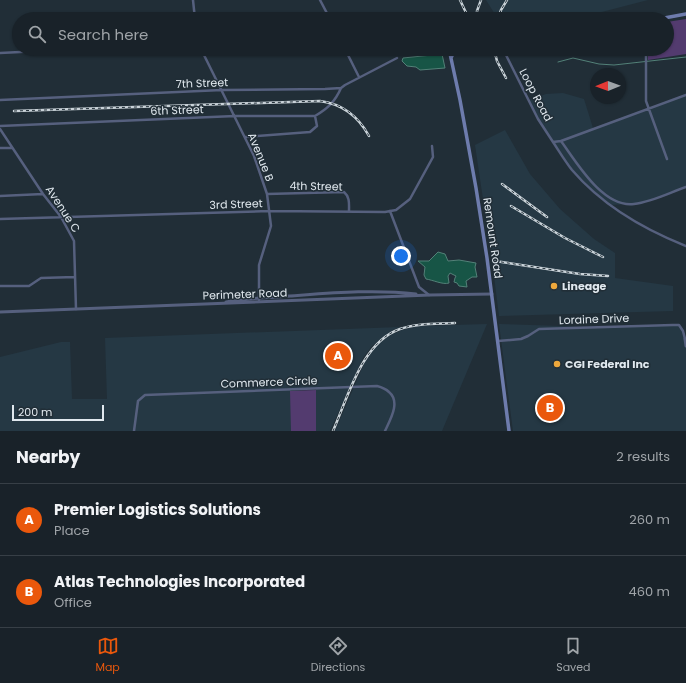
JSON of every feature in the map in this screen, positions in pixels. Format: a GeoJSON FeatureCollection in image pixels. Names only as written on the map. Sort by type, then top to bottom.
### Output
{"type":"FeatureCollection","features":[{"type":"Feature","properties":{"kind":"main road"},"geometry":{"type":"LineString","coordinates":[[674,16],[686,14]]}},
{"type":"Feature","properties":{"kind":"main road","name":"Remount Road"},"geometry":{"type":"LineString","coordinates":[[450,56],[476,188],[510,431]]}},
{"type":"Feature","properties":{"kind":"street"},"geometry":{"type":"LineString","coordinates":[[193,0],[194,12]]}},
{"type":"Feature","properties":{"kind":"street"},"geometry":{"type":"LineString","coordinates":[[320,0],[326,12]]}},
{"type":"Feature","properties":{"kind":"street"},"geometry":{"type":"LineString","coordinates":[[0,53],[12,52]]}},
{"type":"Feature","properties":{"kind":"street","name":"Avenue B"},"geometry":{"type":"LineString","coordinates":[[205,56],[254,156],[267,194],[270,226],[259,265],[259,302]]}},
{"type":"Feature","properties":{"kind":"street"},"geometry":{"type":"LineString","coordinates":[[348,56],[359,77]]}},
{"type":"Feature","properties":{"kind":"street","name":"Loop Road"},"geometry":{"type":"LineString","coordinates":[[506,56],[538,119],[571,169],[608,205],[664,237],[686,246]]}},
{"type":"Feature","properties":{"kind":"street"},"geometry":{"type":"LineString","coordinates":[[646,56],[646,101],[667,159]]}},
{"type":"Feature","properties":{"kind":"street","name":"7th Street"},"geometry":{"type":"LineString","coordinates":[[0,100],[222,90],[325,90],[341,88],[397,58]]}},
{"type":"Feature","properties":{"kind":"street"},"geometry":{"type":"LineString","coordinates":[[245,137],[310,132],[317,126],[314,116],[325,111],[332,104],[338,96],[341,88]]}},
{"type":"Feature","properties":{"kind":"street"},"geometry":{"type":"LineString","coordinates":[[553,142],[560,141],[686,95]]}},
{"type":"Feature","properties":{"kind":"street","name":"6th Street"},"geometry":{"type":"LineString","coordinates":[[0,126],[235,116],[314,116]]}},
{"type":"Feature","properties":{"kind":"street","name":"Avenue C"},"geometry":{"type":"LineString","coordinates":[[0,129],[43,194],[61,217],[74,242],[76,309]]}},
{"type":"Feature","properties":{"kind":"street"},"geometry":{"type":"LineString","coordinates":[[560,141],[603,194],[622,204],[651,201],[664,194],[686,187]]}},
{"type":"Feature","properties":{"kind":"street","name":"3rd Street"},"geometry":{"type":"LineString","coordinates":[[0,219],[269,210],[396,210],[410,199],[432,157],[432,146]]}},
{"type":"Feature","properties":{"kind":"street"},"geometry":{"type":"LineString","coordinates":[[0,148],[12,148]]}},
{"type":"Feature","properties":{"kind":"street","name":"4th Street"},"geometry":{"type":"LineString","coordinates":[[267,194],[344,192],[347,194],[349,200],[349,211]]}},
{"type":"Feature","properties":{"kind":"street"},"geometry":{"type":"LineString","coordinates":[[0,196],[43,194]]}},
{"type":"Feature","properties":{"kind":"street"},"geometry":{"type":"LineString","coordinates":[[390,211],[419,287],[430,295]]}},
{"type":"Feature","properties":{"kind":"street"},"geometry":{"type":"LineString","coordinates":[[0,286],[29,286],[40,278],[76,277]]}},
{"type":"Feature","properties":{"kind":"street"},"geometry":{"type":"LineString","coordinates":[[352,293],[353,299]]}},
{"type":"Feature","properties":{"kind":"street"},"geometry":{"type":"LineString","coordinates":[[218,304],[235,300],[259,298],[352,293],[425,295]]}},
{"type":"Feature","properties":{"kind":"street","name":"Perimeter Road"},"geometry":{"type":"LineString","coordinates":[[0,312],[425,295],[492,294]]}},
{"type":"Feature","properties":{"kind":"street","name":"Loraine Drive"},"geometry":{"type":"LineString","coordinates":[[497,341],[520,339],[539,329],[673,325],[679,325],[683,331],[685,339]]}},
{"type":"Feature","properties":{"kind":"street"},"geometry":{"type":"LineString","coordinates":[[685,339],[686,346]]}},
{"type":"Feature","properties":{"kind":"street","name":"Commerce Circle"},"geometry":{"type":"LineString","coordinates":[[134,431],[138,401],[145,395],[377,386],[390,392],[394,400],[393,412],[385,431]]}},
{"type":"Feature","properties":{"kind":"shaded area"},"geometry":{"type":"Polygon","coordinates":[[[486,0],[648,0],[602,12],[494,12],[486,0]]]}},
{"type":"Feature","properties":{"kind":"shaded area"},"geometry":{"type":"Polygon","coordinates":[[[686,19],[686,54],[674,56],[674,21],[686,19]]]}},
{"type":"Feature","properties":{"kind":"shaded area"},"geometry":{"type":"Polygon","coordinates":[[[442,56],[445,68],[420,70],[416,67],[407,66],[402,61],[403,58],[442,56]]]}},
{"type":"Feature","properties":{"kind":"shaded area"},"geometry":{"type":"Polygon","coordinates":[[[648,56],[673,56],[648,60],[648,56]]]}},
{"type":"Feature","properties":{"kind":"shaded area"},"geometry":{"type":"Polygon","coordinates":[[[563,93],[584,99],[593,128],[686,95],[686,187],[651,201],[633,204],[608,205],[571,169],[538,119],[529,100],[546,94],[563,93]]]}},
{"type":"Feature","properties":{"kind":"shaded area"},"geometry":{"type":"Polygon","coordinates":[[[505,130],[530,174],[560,209],[594,239],[615,253],[615,278],[673,286],[673,311],[499,316],[475,145],[505,130]]]}},
{"type":"Feature","properties":{"kind":"shaded area"},"geometry":{"type":"Polygon","coordinates":[[[438,252],[445,254],[448,261],[459,260],[476,263],[475,267],[477,277],[472,277],[466,281],[467,287],[459,286],[454,282],[456,276],[450,273],[448,276],[449,283],[441,283],[426,279],[424,275],[425,267],[418,261],[429,261],[438,252]]]}},
{"type":"Feature","properties":{"kind":"shaded area"},"geometry":{"type":"Polygon","coordinates":[[[487,324],[442,431],[335,431],[366,359],[376,346],[386,337],[402,330],[419,326],[487,324]]]}},
{"type":"Feature","properties":{"kind":"shaded area"},"geometry":{"type":"Polygon","coordinates":[[[499,324],[591,327],[679,325],[683,331],[686,345],[686,431],[513,431],[499,324]]]}},
{"type":"Feature","properties":{"kind":"shaded area"},"geometry":{"type":"Polygon","coordinates":[[[400,327],[393,330],[372,346],[363,358],[330,431],[316,431],[316,388],[291,389],[291,431],[0,431],[0,357],[61,342],[70,342],[72,399],[107,399],[105,338],[400,327]]]}},
{"type":"Feature","properties":{"kind":"shaded area"},"geometry":{"type":"Polygon","coordinates":[[[316,390],[316,431],[291,431],[290,391],[316,390]]]}},
{"type":"Feature","properties":{"kind":"waterway"},"geometry":{"type":"LineString","coordinates":[[558,62],[573,58],[599,64],[614,65],[686,57]]}},
{"type":"Feature","properties":{"kind":"railway"},"geometry":{"type":"LineString","coordinates":[[460,0],[466,12]]}},
{"type":"Feature","properties":{"kind":"railway"},"geometry":{"type":"LineString","coordinates":[[477,12],[481,0]]}},
{"type":"Feature","properties":{"kind":"railway"},"geometry":{"type":"LineString","coordinates":[[500,12],[507,0]]}},
{"type":"Feature","properties":{"kind":"railway"},"geometry":{"type":"LineString","coordinates":[[496,56],[506,78]]}},
{"type":"Feature","properties":{"kind":"railway"},"geometry":{"type":"LineString","coordinates":[[14,111],[320,101],[336,105],[349,112],[355,117],[369,136]]}},
{"type":"Feature","properties":{"kind":"railway"},"geometry":{"type":"LineString","coordinates":[[502,184],[547,217]]}},
{"type":"Feature","properties":{"kind":"railway"},"geometry":{"type":"LineString","coordinates":[[511,206],[565,238],[603,257]]}},
{"type":"Feature","properties":{"kind":"railway"},"geometry":{"type":"LineString","coordinates":[[495,261],[580,274],[608,276]]}},
{"type":"Feature","properties":{"kind":"railway"},"geometry":{"type":"LineString","coordinates":[[333,431],[358,372],[366,358],[387,336],[407,327],[427,324],[455,323]]}},
{"type":"Feature","properties":{"kind":"place","name":"Lineage"},"geometry":{"type":"Point","coordinates":[554,286]}},
{"type":"Feature","properties":{"kind":"place","name":"Premier Logistics Solutions"},"geometry":{"type":"Point","coordinates":[338,356]}},
{"type":"Feature","properties":{"kind":"place","name":"CGI Federal Inc"},"geometry":{"type":"Point","coordinates":[557,364]}},
{"type":"Feature","properties":{"kind":"place","name":"Atlas Technologies Incorporated"},"geometry":{"type":"Point","coordinates":[550,408]}}]}
